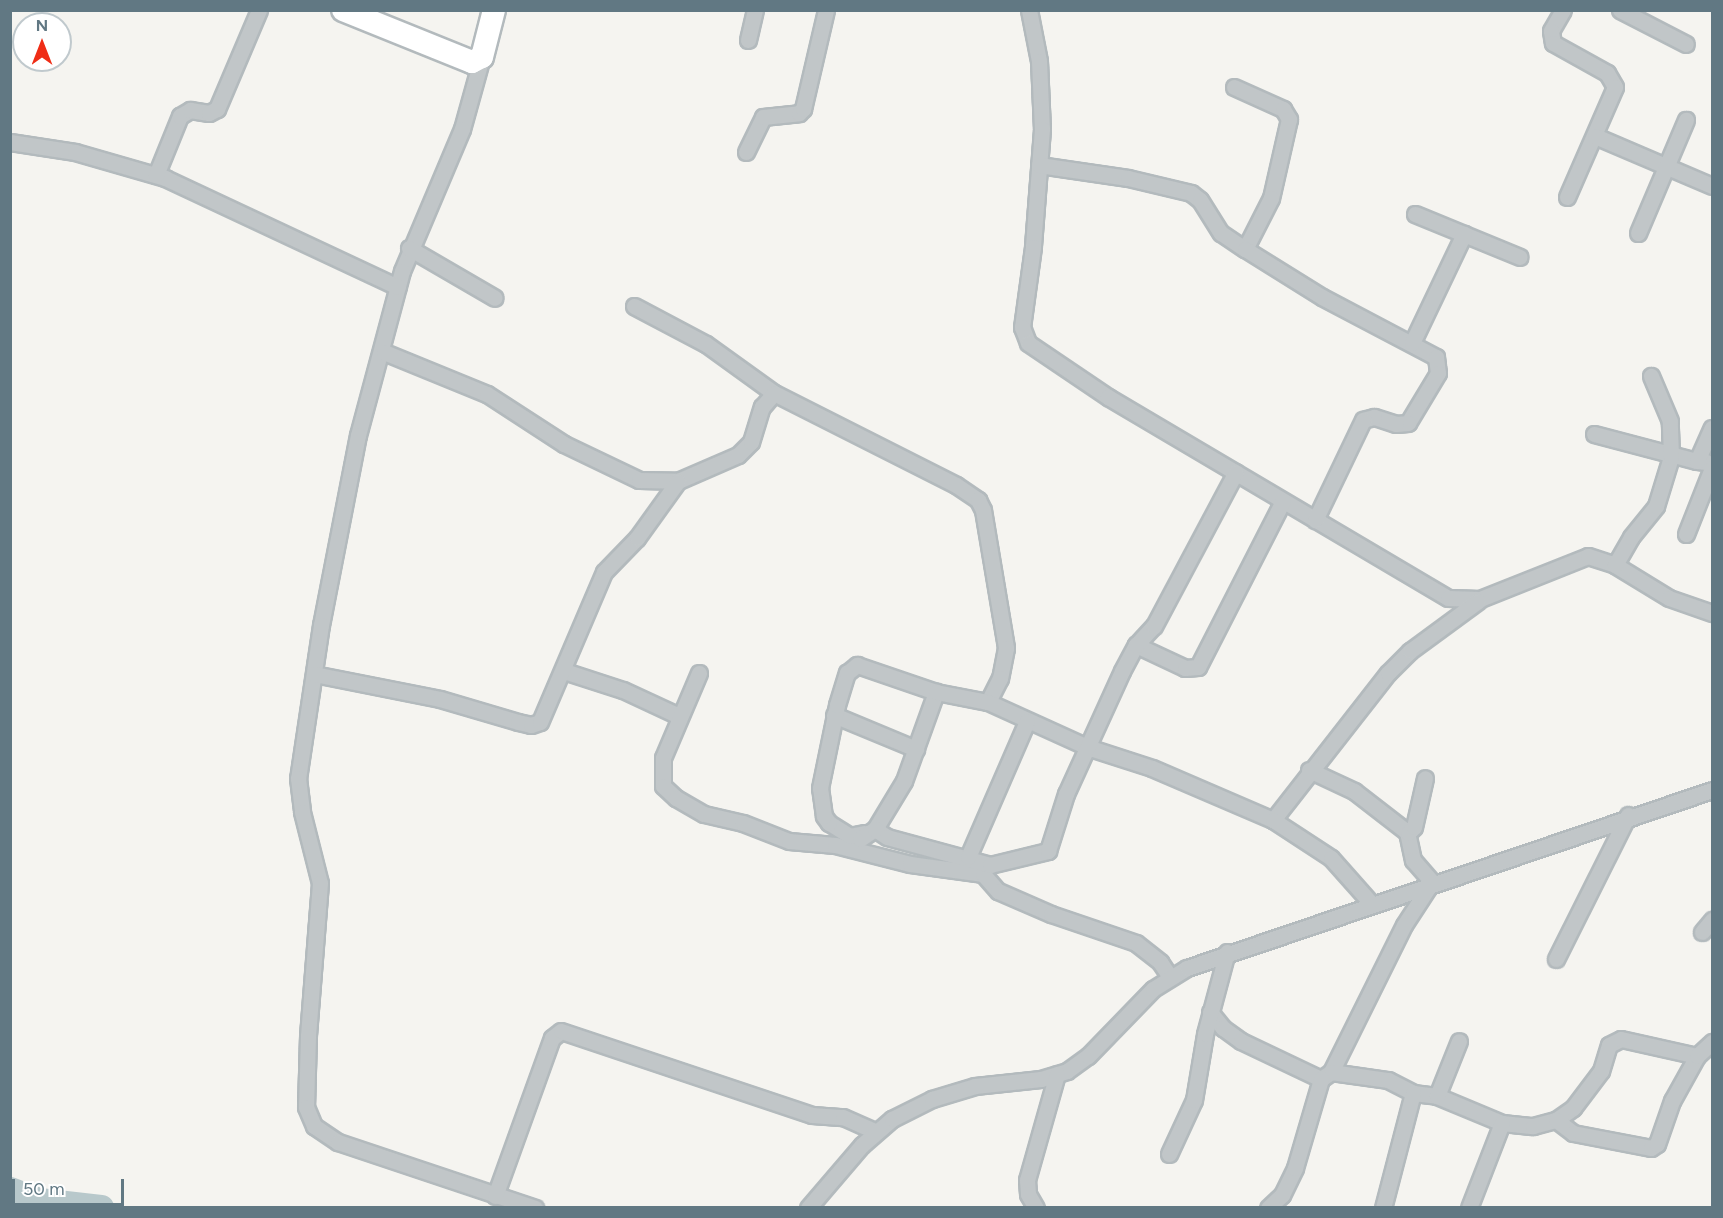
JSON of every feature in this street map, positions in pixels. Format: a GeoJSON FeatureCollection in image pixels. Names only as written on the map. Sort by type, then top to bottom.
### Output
{"type":"FeatureCollection","features":[{"type":"Feature","properties":{"kind":"street"},"geometry":{"type":"LineString","coordinates":[[156,175],[180,116],[190,110],[209,113],[217,109],[259,10]]}},
{"type":"Feature","properties":{"kind":"street"},"geometry":{"type":"LineString","coordinates":[[343,10],[464,61],[477,61],[482,57]]}},
{"type":"Feature","properties":{"kind":"street"},"geometry":{"type":"LineString","coordinates":[[494,10],[462,129],[409,248],[398,287],[384,352],[358,435],[314,674],[298,778],[302,812],[320,884],[308,1036],[309,1117],[323,1134],[338,1142],[535,1208]]}},
{"type":"Feature","properties":{"kind":"street"},"geometry":{"type":"LineString","coordinates":[[748,40],[755,10]]}},
{"type":"Feature","properties":{"kind":"street"},"geometry":{"type":"LineString","coordinates":[[746,152],[763,117],[803,109],[826,10]]}},
{"type":"Feature","properties":{"kind":"street"},"geometry":{"type":"LineString","coordinates":[[1029,10],[1042,96],[1040,165],[1022,327],[1028,343],[1099,392],[1430,590],[1465,601],[1480,600]]}},
{"type":"Feature","properties":{"kind":"street"},"geometry":{"type":"LineString","coordinates":[[1563,10],[1551,31],[1552,43],[1607,73],[1615,87],[1567,197]]}},
{"type":"Feature","properties":{"kind":"street"},"geometry":{"type":"LineString","coordinates":[[1620,10],[1686,44]]}},
{"type":"Feature","properties":{"kind":"street"},"geometry":{"type":"LineString","coordinates":[[1234,87],[1283,109],[1289,119],[1271,198],[1245,249]]}},
{"type":"Feature","properties":{"kind":"street"},"geometry":{"type":"LineString","coordinates":[[1638,233],[1686,120]]}},
{"type":"Feature","properties":{"kind":"street"},"geometry":{"type":"LineString","coordinates":[[1594,136],[1713,186]]}},
{"type":"Feature","properties":{"kind":"street"},"geometry":{"type":"LineString","coordinates":[[10,142],[75,152],[156,175],[214,198],[398,287]]}},
{"type":"Feature","properties":{"kind":"street"},"geometry":{"type":"LineString","coordinates":[[1040,165],[1128,178],[1191,193],[1200,200],[1221,233],[1322,297],[1436,357],[1440,367],[1417,412],[1402,425],[1374,417],[1363,420],[1315,520]]}},
{"type":"Feature","properties":{"kind":"street"},"geometry":{"type":"LineString","coordinates":[[1415,214],[1520,257]]}},
{"type":"Feature","properties":{"kind":"street"},"geometry":{"type":"LineString","coordinates":[[1412,343],[1464,234]]}},
{"type":"Feature","properties":{"kind":"street"},"geometry":{"type":"LineString","coordinates":[[409,248],[495,298]]}},
{"type":"Feature","properties":{"kind":"street"},"geometry":{"type":"LineString","coordinates":[[634,306],[706,344],[774,393],[866,436],[978,500],[1006,648],[1000,678],[988,702]]}},
{"type":"Feature","properties":{"kind":"street"},"geometry":{"type":"LineString","coordinates":[[384,352],[487,394],[564,444],[619,472],[648,482],[678,481],[738,455],[750,442],[762,407],[774,393]]}},
{"type":"Feature","properties":{"kind":"street"},"geometry":{"type":"LineString","coordinates":[[1615,565],[1631,537],[1656,506],[1671,457],[1670,422],[1651,376]]}},
{"type":"Feature","properties":{"kind":"street"},"geometry":{"type":"LineString","coordinates":[[1594,434],[1671,457],[1705,462],[1713,428]]}},
{"type":"Feature","properties":{"kind":"street"},"geometry":{"type":"LineString","coordinates":[[1686,534],[1713,468]]}},
{"type":"Feature","properties":{"kind":"street"},"geometry":{"type":"LineString","coordinates":[[1236,472],[1154,626],[1136,645],[1087,747],[1048,851],[990,865],[869,831],[850,836],[824,816],[821,768],[847,673],[857,665],[936,692],[988,702],[1087,747],[1152,768],[1273,820],[1331,858],[1371,903]]}},
{"type":"Feature","properties":{"kind":"street"},"geometry":{"type":"LineString","coordinates":[[314,674],[440,699],[531,725],[546,714],[604,572],[637,538],[678,481]]}},
{"type":"Feature","properties":{"kind":"street"},"geometry":{"type":"LineString","coordinates":[[1136,645],[1185,668],[1198,667],[1203,663],[1283,501]]}},
{"type":"Feature","properties":{"kind":"street"},"geometry":{"type":"LineString","coordinates":[[1273,820],[1309,770],[1410,651],[1480,600],[1571,560],[1600,557],[1669,598],[1713,613]]}},
{"type":"Feature","properties":{"kind":"street"},"geometry":{"type":"LineString","coordinates":[[564,671],[622,690],[679,716]]}},
{"type":"Feature","properties":{"kind":"street"},"geometry":{"type":"LineString","coordinates":[[699,673],[663,758],[663,786],[676,798],[720,820],[743,823],[789,841],[855,850],[910,864],[982,873],[998,891],[1051,914],[1136,943],[1160,962],[1170,977]]}},
{"type":"Feature","properties":{"kind":"street"},"geometry":{"type":"LineString","coordinates":[[855,850],[904,781],[936,692]]}},
{"type":"Feature","properties":{"kind":"street"},"geometry":{"type":"LineString","coordinates":[[834,715],[916,749]]}},
{"type":"Feature","properties":{"kind":"street"},"geometry":{"type":"LineString","coordinates":[[968,857],[1027,721]]}},
{"type":"Feature","properties":{"kind":"street"},"geometry":{"type":"LineString","coordinates":[[1309,770],[1354,791],[1408,833],[1413,860],[1432,882]]}},
{"type":"Feature","properties":{"kind":"street"},"geometry":{"type":"LineString","coordinates":[[1408,833],[1414,827],[1425,778]]}},
{"type":"Feature","properties":{"kind":"street"},"geometry":{"type":"LineString","coordinates":[[808,1208],[876,1132],[909,1108],[955,1091],[1057,1074],[1088,1056],[1153,989],[1170,977],[1227,952],[1628,816],[1713,790]]}},
{"type":"Feature","properties":{"kind":"street"},"geometry":{"type":"LineString","coordinates":[[1556,959],[1628,816]]}},
{"type":"Feature","properties":{"kind":"street"},"geometry":{"type":"LineString","coordinates":[[1268,1208],[1282,1195],[1294,1168],[1326,1075],[1404,925],[1432,882]]}},
{"type":"Feature","properties":{"kind":"street"},"geometry":{"type":"LineString","coordinates":[[1169,1155],[1194,1100],[1210,1012],[1227,952]]}},
{"type":"Feature","properties":{"kind":"street"},"geometry":{"type":"LineString","coordinates":[[1210,1012],[1222,1028],[1241,1041],[1326,1075],[1388,1080],[1413,1094],[1437,1096],[1502,1123],[1533,1126],[1556,1119],[1590,1090],[1601,1071],[1609,1045],[1620,1039],[1697,1056]]}},
{"type":"Feature","properties":{"kind":"street"},"geometry":{"type":"LineString","coordinates":[[495,1196],[552,1038],[561,1031],[812,1115],[843,1117],[876,1132]]}},
{"type":"Feature","properties":{"kind":"street"},"geometry":{"type":"LineString","coordinates":[[1437,1096],[1459,1041]]}},
{"type":"Feature","properties":{"kind":"street"},"geometry":{"type":"LineString","coordinates":[[1556,1119],[1573,1133],[1651,1148],[1657,1144],[1672,1101],[1697,1056],[1713,1042]]}},
{"type":"Feature","properties":{"kind":"street"},"geometry":{"type":"LineString","coordinates":[[1036,1208],[1028,1194],[1027,1180],[1057,1074]]}},
{"type":"Feature","properties":{"kind":"street"},"geometry":{"type":"LineString","coordinates":[[1383,1208],[1413,1094]]}},
{"type":"Feature","properties":{"kind":"street"},"geometry":{"type":"LineString","coordinates":[[1469,1208],[1502,1123]]}},
{"type":"Feature","properties":{"kind":"waterway"},"geometry":{"type":"LineString","coordinates":[[10,1190],[39,1201],[101,1208]]}}]}
